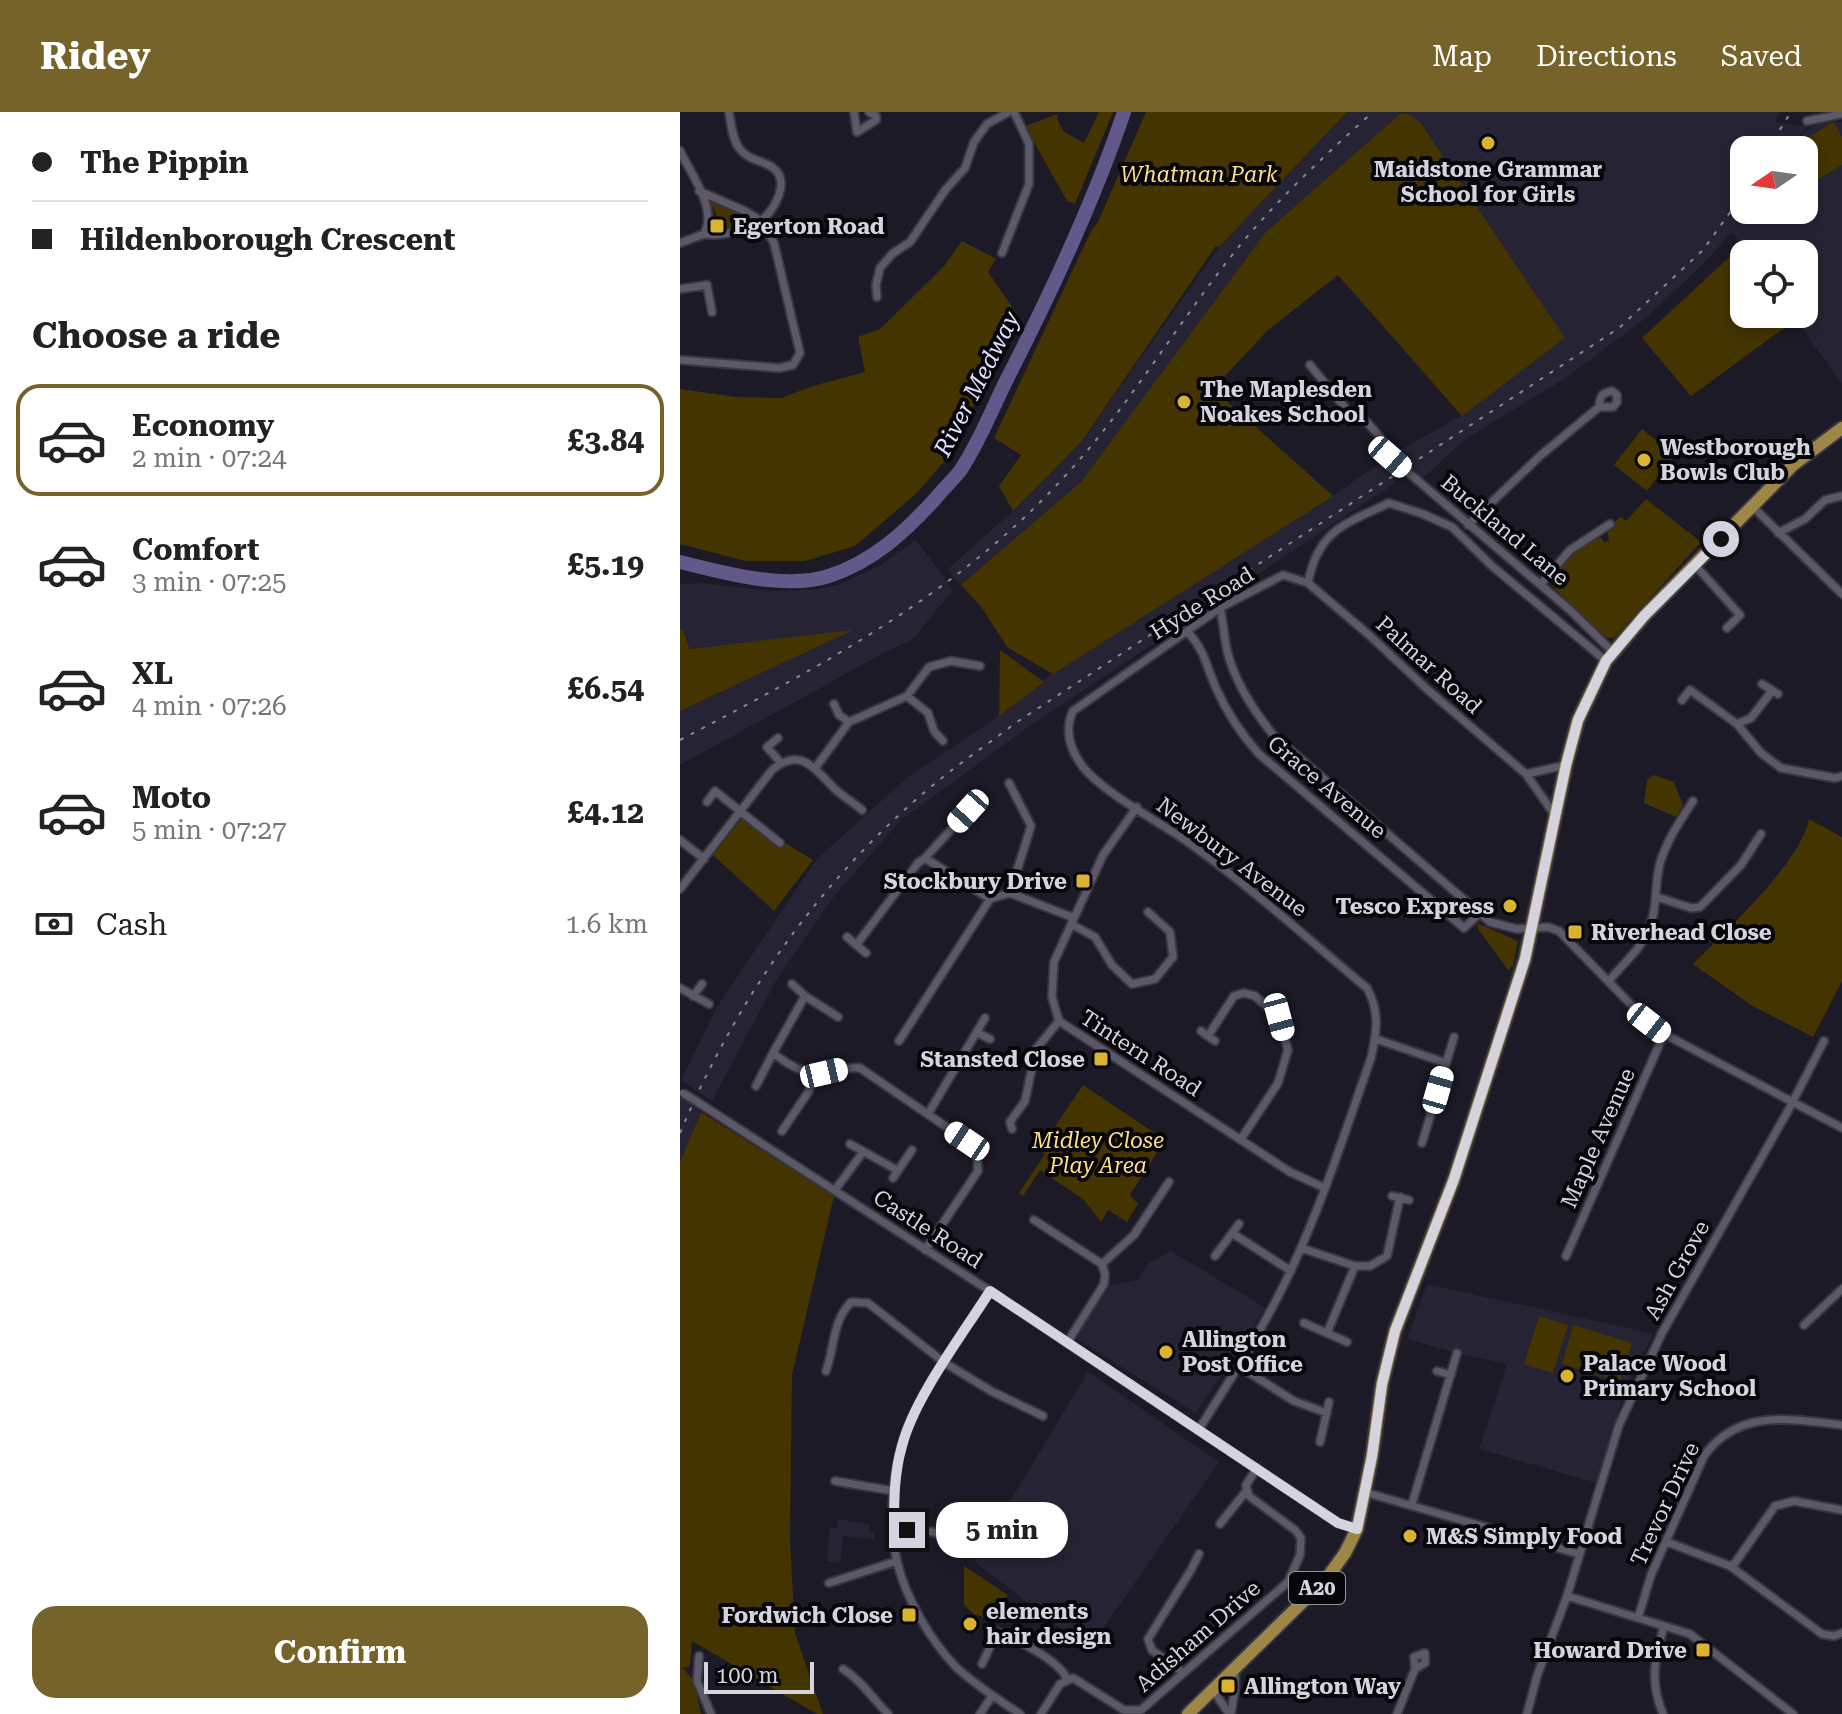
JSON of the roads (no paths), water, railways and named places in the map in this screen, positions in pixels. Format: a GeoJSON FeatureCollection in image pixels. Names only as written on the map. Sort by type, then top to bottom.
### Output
{"type":"FeatureCollection","features":[{"type":"Feature","properties":{"kind":"main road","name":"A20"},"geometry":{"type":"LineString","coordinates":[[1188,1714],[1327,1578],[1357,1529],[1382,1384],[1395,1331],[1454,1179],[1533,929],[1578,720],[1610,657],[1644,616],[1793,465],[1842,428]]}},
{"type":"Feature","properties":{"kind":"street"},"geometry":{"type":"LineString","coordinates":[[680,243],[704,234],[743,229],[761,221],[774,207],[780,180],[773,168],[748,157],[738,147],[729,112]]}},
{"type":"Feature","properties":{"kind":"street"},"geometry":{"type":"LineString","coordinates":[[854,112],[857,132],[876,120],[876,116],[869,112]]}},
{"type":"Feature","properties":{"kind":"street"},"geometry":{"type":"LineString","coordinates":[[877,297],[880,268],[892,254],[910,242],[946,189],[965,168],[974,142],[987,124],[1011,112],[1029,144],[1029,184],[1002,253]]}},
{"type":"Feature","properties":{"kind":"street"},"geometry":{"type":"LineString","coordinates":[[1807,121],[1842,114]]}},
{"type":"Feature","properties":{"kind":"street"},"geometry":{"type":"LineString","coordinates":[[680,151],[709,218],[704,234]]}},
{"type":"Feature","properties":{"kind":"street"},"geometry":{"type":"LineString","coordinates":[[680,360],[774,368],[793,365],[798,361],[800,350],[774,243],[761,221],[699,191]]}},
{"type":"Feature","properties":{"kind":"street"},"geometry":{"type":"LineString","coordinates":[[680,289],[707,285],[712,312]]}},
{"type":"Feature","properties":{"kind":"street","name":"Buckland Lane"},"geometry":{"type":"LineString","coordinates":[[1310,365],[1352,416],[1367,422],[1390,457],[1541,584],[1610,657]]}},
{"type":"Feature","properties":{"kind":"street"},"geometry":{"type":"LineString","coordinates":[[1468,525],[1541,455],[1599,407]]}},
{"type":"Feature","properties":{"kind":"street"},"geometry":{"type":"LineString","coordinates":[[1778,533],[1805,519],[1825,500],[1842,496]]}},
{"type":"Feature","properties":{"kind":"street","name":"Buckland Lane"},"geometry":{"type":"LineString","coordinates":[[1308,583],[1313,561],[1334,530],[1389,503],[1452,527],[1492,566],[1610,657]]}},
{"type":"Feature","properties":{"kind":"street"},"geometry":{"type":"LineString","coordinates":[[1753,507],[1841,590]]}},
{"type":"Feature","properties":{"kind":"street"},"geometry":{"type":"LineString","coordinates":[[1541,584],[1570,550],[1610,524]]}},
{"type":"Feature","properties":{"kind":"street"},"geometry":{"type":"LineString","coordinates":[[1601,530],[1606,540]]}},
{"type":"Feature","properties":{"kind":"street"},"geometry":{"type":"LineString","coordinates":[[1695,565],[1740,615],[1727,628]]}},
{"type":"Feature","properties":{"kind":"street","name":"Hyde Road"},"geometry":{"type":"LineString","coordinates":[[1076,707],[1220,608],[1283,575],[1308,583]]}},
{"type":"Feature","properties":{"kind":"street","name":"Palmar Road"},"geometry":{"type":"LineString","coordinates":[[1308,583],[1526,774],[1555,816]]}},
{"type":"Feature","properties":{"kind":"street","name":"Grace Avenue"},"geometry":{"type":"LineString","coordinates":[[1220,608],[1228,655],[1237,679],[1247,700],[1274,736],[1490,922],[1500,927],[1548,927],[1559,931],[1649,1023],[1664,1034],[1842,1128]]}},
{"type":"Feature","properties":{"kind":"street","name":"Grace Avenue"},"geometry":{"type":"LineString","coordinates":[[1187,631],[1206,657],[1226,709],[1242,735],[1259,754],[1464,928],[1480,913]]}},
{"type":"Feature","properties":{"kind":"street"},"geometry":{"type":"LineString","coordinates":[[966,663],[968,652]]}},
{"type":"Feature","properties":{"kind":"street"},"geometry":{"type":"LineString","coordinates":[[816,767],[849,722],[907,696],[929,667],[951,661],[980,666]]}},
{"type":"Feature","properties":{"kind":"street"},"geometry":{"type":"LineString","coordinates":[[1737,724],[1751,718],[1775,692],[1762,684]]}},
{"type":"Feature","properties":{"kind":"street"},"geometry":{"type":"LineString","coordinates":[[1682,700],[1690,690],[1737,724],[1761,753],[1781,768],[1835,778],[1842,776]]}},
{"type":"Feature","properties":{"kind":"street"},"geometry":{"type":"LineString","coordinates":[[907,696],[928,713],[934,731],[943,741]]}},
{"type":"Feature","properties":{"kind":"street"},"geometry":{"type":"LineString","coordinates":[[835,703],[839,715],[849,722]]}},
{"type":"Feature","properties":{"kind":"street","name":"Newbury Avenue"},"geometry":{"type":"LineString","coordinates":[[1076,707],[1068,724],[1068,735],[1075,755],[1090,775],[1236,878],[1367,988],[1377,1012],[1376,1039],[1301,1248],[1240,1367],[1199,1429]]}},
{"type":"Feature","properties":{"kind":"street"},"geometry":{"type":"LineString","coordinates":[[778,738],[767,747],[781,763]]}},
{"type":"Feature","properties":{"kind":"street"},"geometry":{"type":"LineString","coordinates":[[680,889],[772,770],[781,763],[796,759],[816,767],[837,790],[863,810]]}},
{"type":"Feature","properties":{"kind":"street"},"geometry":{"type":"LineString","coordinates":[[1526,774],[1566,765]]}},
{"type":"Feature","properties":{"kind":"street"},"geometry":{"type":"LineString","coordinates":[[1009,783],[1012,795],[1031,826],[1010,893]]}},
{"type":"Feature","properties":{"kind":"street"},"geometry":{"type":"LineString","coordinates":[[707,802],[715,791],[780,843]]}},
{"type":"Feature","properties":{"kind":"street"},"geometry":{"type":"LineString","coordinates":[[1609,981],[1635,953],[1649,931],[1657,897],[1659,866],[1669,840],[1693,801]]}},
{"type":"Feature","properties":{"kind":"street","name":"Tintern Road"},"geometry":{"type":"LineString","coordinates":[[1137,807],[1103,855],[1054,962],[1052,997],[1059,1021],[1290,1172],[1325,1188]]}},
{"type":"Feature","properties":{"kind":"street"},"geometry":{"type":"LineString","coordinates":[[857,944],[918,863],[968,811]]}},
{"type":"Feature","properties":{"kind":"street"},"geometry":{"type":"LineString","coordinates":[[1657,897],[1691,908],[1700,907],[1741,865],[1761,834]]}},
{"type":"Feature","properties":{"kind":"street"},"geometry":{"type":"LineString","coordinates":[[680,840],[704,859]]}},
{"type":"Feature","properties":{"kind":"street"},"geometry":{"type":"LineString","coordinates":[[925,858],[990,899]]}},
{"type":"Feature","properties":{"kind":"street"},"geometry":{"type":"LineString","coordinates":[[899,1041],[990,899],[1010,893],[1072,921],[1095,937],[1112,965],[1132,984],[1155,979],[1173,957],[1170,932],[1148,912]]}},
{"type":"Feature","properties":{"kind":"street"},"geometry":{"type":"LineString","coordinates":[[847,937],[866,953]]}},
{"type":"Feature","properties":{"kind":"street"},"geometry":{"type":"LineString","coordinates":[[693,996],[702,984]]}},
{"type":"Feature","properties":{"kind":"street"},"geometry":{"type":"LineString","coordinates":[[792,984],[838,1017]]}},
{"type":"Feature","properties":{"kind":"street"},"geometry":{"type":"LineString","coordinates":[[680,988],[709,1004]]}},
{"type":"Feature","properties":{"kind":"street"},"geometry":{"type":"LineString","coordinates":[[1208,1036],[1234,996],[1244,993],[1255,996],[1279,1017],[1288,1050],[1278,1083],[1241,1139]]}},
{"type":"Feature","properties":{"kind":"street"},"geometry":{"type":"LineString","coordinates":[[756,1086],[805,996]]}},
{"type":"Feature","properties":{"kind":"street"},"geometry":{"type":"LineString","coordinates":[[904,1011],[914,1018]]}},
{"type":"Feature","properties":{"kind":"street"},"geometry":{"type":"LineString","coordinates":[[928,1114],[985,1018]]}},
{"type":"Feature","properties":{"kind":"street"},"geometry":{"type":"LineString","coordinates":[[1012,1129],[1010,1122],[1025,1101],[1036,1049],[1059,1021]]}},
{"type":"Feature","properties":{"kind":"street"},"geometry":{"type":"LineString","coordinates":[[978,1033],[990,1039]]}},
{"type":"Feature","properties":{"kind":"street","name":"Maple Avenue"},"geometry":{"type":"LineString","coordinates":[[1566,1256],[1664,1034]]}},
{"type":"Feature","properties":{"kind":"street"},"geometry":{"type":"LineString","coordinates":[[1422,1143],[1454,1037]]}},
{"type":"Feature","properties":{"kind":"street"},"geometry":{"type":"LineString","coordinates":[[1376,1039],[1446,1063]]}},
{"type":"Feature","properties":{"kind":"street","name":"Ash Grove"},"geometry":{"type":"LineString","coordinates":[[1527,1714],[1619,1425],[1656,1346],[1824,1041]]}},
{"type":"Feature","properties":{"kind":"street"},"geometry":{"type":"LineString","coordinates":[[773,1053],[792,1067],[813,1074],[860,1068],[884,1088],[967,1141],[977,1155],[978,1171],[925,1250]]}},
{"type":"Feature","properties":{"kind":"street"},"geometry":{"type":"LineString","coordinates":[[782,1131],[809,1091],[813,1074]]}},
{"type":"Feature","properties":{"kind":"street","name":"Castle Road"},"geometry":{"type":"LineString","coordinates":[[682,1092],[990,1291],[1338,1523],[1357,1529]]}},
{"type":"Feature","properties":{"kind":"street"},"geometry":{"type":"LineString","coordinates":[[850,1144],[895,1174],[912,1150]]}},
{"type":"Feature","properties":{"kind":"street"},"geometry":{"type":"LineString","coordinates":[[835,1190],[863,1152]]}},
{"type":"Feature","properties":{"kind":"street"},"geometry":{"type":"LineString","coordinates":[[1102,1264],[1134,1235],[1169,1182]]}},
{"type":"Feature","properties":{"kind":"street"},"geometry":{"type":"LineString","coordinates":[[1301,1248],[1355,1266],[1370,1266],[1387,1256],[1396,1196],[1409,1200]]}},
{"type":"Feature","properties":{"kind":"street"},"geometry":{"type":"LineString","coordinates":[[1034,1220],[1102,1264],[1105,1274],[1104,1284],[1067,1343]]}},
{"type":"Feature","properties":{"kind":"street"},"geometry":{"type":"LineString","coordinates":[[1215,1256],[1239,1224]]}},
{"type":"Feature","properties":{"kind":"street"},"geometry":{"type":"LineString","coordinates":[[1232,1233],[1291,1271]]}},
{"type":"Feature","properties":{"kind":"street"},"geometry":{"type":"LineString","coordinates":[[1327,1333],[1355,1266]]}},
{"type":"Feature","properties":{"kind":"street"},"geometry":{"type":"LineString","coordinates":[[1804,1325],[1842,1289]]}},
{"type":"Feature","properties":{"kind":"street"},"geometry":{"type":"LineString","coordinates":[[990,1291],[918,1406],[902,1444],[894,1491],[894,1531],[897,1561],[910,1596],[932,1636],[955,1666],[1020,1714]]}},
{"type":"Feature","properties":{"kind":"street"},"geometry":{"type":"LineString","coordinates":[[826,1371],[836,1323],[851,1302],[868,1303],[945,1363],[991,1391],[1043,1416]]}},
{"type":"Feature","properties":{"kind":"street"},"geometry":{"type":"LineString","coordinates":[[1304,1323],[1347,1342]]}},
{"type":"Feature","properties":{"kind":"street"},"geometry":{"type":"LineString","coordinates":[[1412,1504],[1457,1353]]}},
{"type":"Feature","properties":{"kind":"street"},"geometry":{"type":"LineString","coordinates":[[1240,1367],[1294,1401],[1327,1413]]}},
{"type":"Feature","properties":{"kind":"street"},"geometry":{"type":"LineString","coordinates":[[1437,1371],[1451,1375]]}},
{"type":"Feature","properties":{"kind":"street"},"geometry":{"type":"LineString","coordinates":[[1320,1442],[1329,1402]]}},
{"type":"Feature","properties":{"kind":"street","name":"Trevor Drive"},"geometry":{"type":"LineString","coordinates":[[1638,1618],[1651,1575],[1704,1456],[1716,1439],[1743,1424],[1781,1418],[1842,1425]]}},
{"type":"Feature","properties":{"kind":"street"},"geometry":{"type":"LineString","coordinates":[[1220,1524],[1247,1490],[1246,1485],[1257,1468]]}},
{"type":"Feature","properties":{"kind":"street"},"geometry":{"type":"LineString","coordinates":[[835,1481],[894,1491]]}},
{"type":"Feature","properties":{"kind":"street","name":"Adisham Drive"},"geometry":{"type":"LineString","coordinates":[[982,1664],[997,1632],[1061,1668],[1067,1679],[1078,1679],[1124,1710],[1133,1711],[1147,1706],[1182,1672],[1288,1582],[1300,1555],[1301,1538],[1295,1530],[1253,1501],[1247,1490]]}},
{"type":"Feature","properties":{"kind":"street"},"geometry":{"type":"LineString","coordinates":[[1364,1492],[1579,1554]]}},
{"type":"Feature","properties":{"kind":"street"},"geometry":{"type":"LineString","coordinates":[[1730,1566],[1775,1506],[1794,1501],[1842,1510]]}},
{"type":"Feature","properties":{"kind":"street"},"geometry":{"type":"LineString","coordinates":[[894,1531],[947,1534],[968,1548]]}},
{"type":"Feature","properties":{"kind":"street"},"geometry":{"type":"LineString","coordinates":[[1667,1542],[1730,1566],[1822,1634],[1834,1636],[1842,1633]]}},
{"type":"Feature","properties":{"kind":"street"},"geometry":{"type":"LineString","coordinates":[[1182,1672],[1152,1650],[1148,1639],[1199,1554]]}},
{"type":"Feature","properties":{"kind":"street"},"geometry":{"type":"LineString","coordinates":[[829,1583],[897,1561]]}},
{"type":"Feature","properties":{"kind":"street"},"geometry":{"type":"LineString","coordinates":[[1191,1570],[1200,1576]]}},
{"type":"Feature","properties":{"kind":"street"},"geometry":{"type":"LineString","coordinates":[[1567,1596],[1690,1634],[1793,1714]]}},
{"type":"Feature","properties":{"kind":"street"},"geometry":{"type":"LineString","coordinates":[[1663,1714],[1654,1688],[1653,1669],[1664,1626]]}},
{"type":"Feature","properties":{"kind":"street"},"geometry":{"type":"LineString","coordinates":[[699,1656],[697,1681],[711,1714]]}},
{"type":"Feature","properties":{"kind":"street"},"geometry":{"type":"LineString","coordinates":[[843,1669],[860,1680],[888,1714]]}},
{"type":"Feature","properties":{"kind":"street"},"geometry":{"type":"LineString","coordinates":[[1397,1714],[1415,1669]]}},
{"type":"Feature","properties":{"kind":"street"},"geometry":{"type":"LineString","coordinates":[[1230,1714],[1235,1670]]}},
{"type":"Feature","properties":{"kind":"street"},"geometry":{"type":"LineString","coordinates":[[1041,1714],[1060,1684],[1067,1679]]}},
{"type":"Feature","properties":{"kind":"street"},"geometry":{"type":"LineString","coordinates":[[1213,1690],[1230,1714]]}},
{"type":"Feature","properties":{"kind":"street"},"geometry":{"type":"LineString","coordinates":[[980,1714],[992,1696]]}},
{"type":"Feature","properties":{"kind":"waterway","name":"River Medway"},"geometry":{"type":"LineString","coordinates":[[680,562],[774,581],[812,580],[845,570],[874,554],[924,510],[960,471],[979,437],[1070,248],[1124,112]]}},
{"type":"Feature","properties":{"kind":"railway"},"geometry":{"type":"LineString","coordinates":[[680,740],[885,625],[980,557],[1024,518],[1090,448],[1256,226],[1373,112]]}},
{"type":"Feature","properties":{"kind":"railway"},"geometry":{"type":"LineString","coordinates":[[1776,136],[1791,112]]}},
{"type":"Feature","properties":{"kind":"railway"},"geometry":{"type":"LineString","coordinates":[[680,1133],[727,1036],[785,944],[853,861],[932,786],[1014,724],[1619,328],[1703,250],[1730,212]]}},
{"type":"Feature","properties":{"kind":"place","name":"Maidstone Grammar School for Girls"},"geometry":{"type":"Point","coordinates":[1488,143]}},
{"type":"Feature","properties":{"kind":"place","name":"Egerton Road"},"geometry":{"type":"Point","coordinates":[717,226]}},
{"type":"Feature","properties":{"kind":"place","name":"The Maplesden Noakes School"},"geometry":{"type":"Point","coordinates":[1184,402]}},
{"type":"Feature","properties":{"kind":"place","name":"Westborough Bowls Club"},"geometry":{"type":"Point","coordinates":[1644,460]}},
{"type":"Feature","properties":{"kind":"place","name":"Stockbury Drive"},"geometry":{"type":"Point","coordinates":[1083,881]}},
{"type":"Feature","properties":{"kind":"place","name":"Tesco Express"},"geometry":{"type":"Point","coordinates":[1510,906]}},
{"type":"Feature","properties":{"kind":"place","name":"Riverhead Close"},"geometry":{"type":"Point","coordinates":[1575,932]}},
{"type":"Feature","properties":{"kind":"place","name":"Stansted Close"},"geometry":{"type":"Point","coordinates":[1101,1059]}},
{"type":"Feature","properties":{"kind":"place","name":"Allington Post Office"},"geometry":{"type":"Point","coordinates":[1166,1352]}},
{"type":"Feature","properties":{"kind":"place","name":"Palace Wood Primary School"},"geometry":{"type":"Point","coordinates":[1567,1376]}},
{"type":"Feature","properties":{"kind":"place","name":"M&S Simply Food"},"geometry":{"type":"Point","coordinates":[1410,1536]}},
{"type":"Feature","properties":{"kind":"place","name":"Fordwich Close"},"geometry":{"type":"Point","coordinates":[909,1615]}},
{"type":"Feature","properties":{"kind":"place","name":"elements hair design"},"geometry":{"type":"Point","coordinates":[970,1624]}},
{"type":"Feature","properties":{"kind":"place","name":"Howard Drive"},"geometry":{"type":"Point","coordinates":[1703,1650]}},
{"type":"Feature","properties":{"kind":"place","name":"Allington Way"},"geometry":{"type":"Point","coordinates":[1228,1686]}},
{"type":"Feature","properties":{"kind":"park label","name":"Whatman Park"},"geometry":{"type":"Point","coordinates":[1199,174]}},
{"type":"Feature","properties":{"kind":"park label","name":"Midley Close Play Area"},"geometry":{"type":"Point","coordinates":[1098,1152]}}]}
